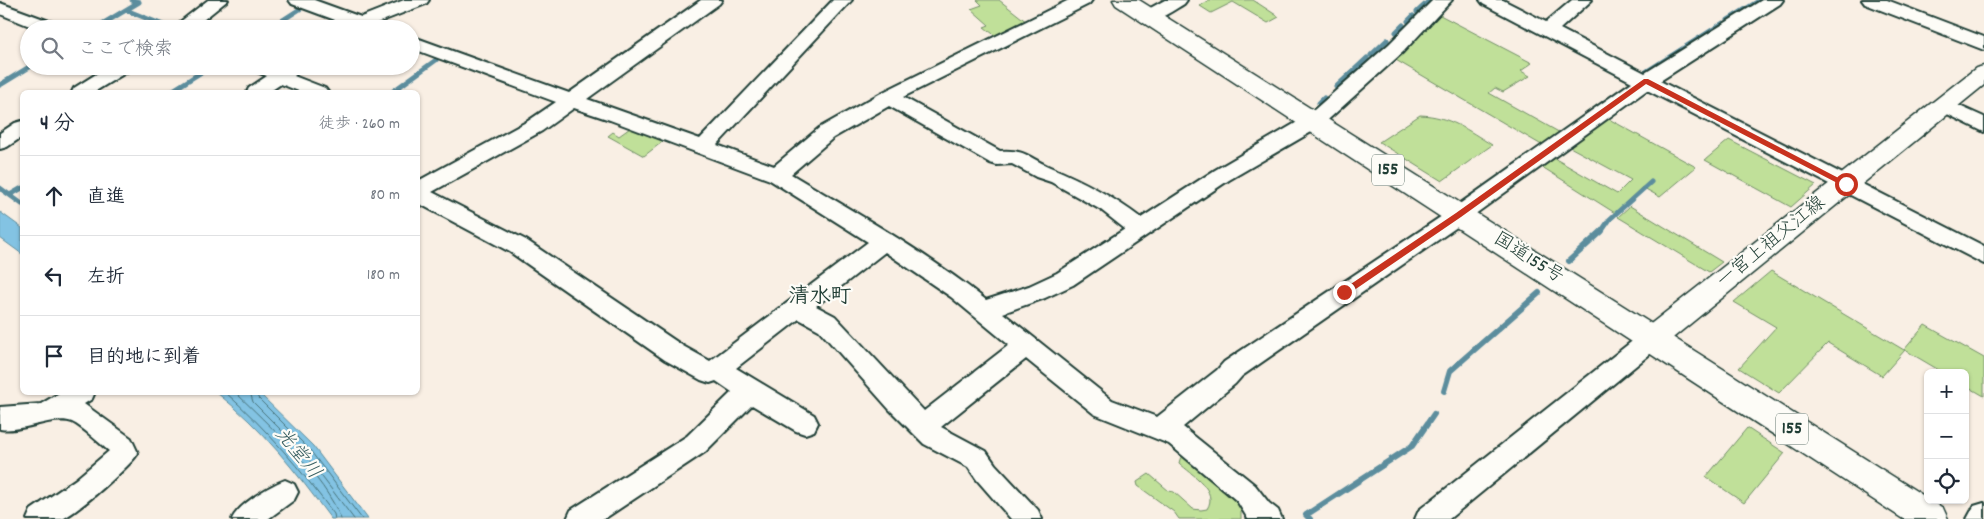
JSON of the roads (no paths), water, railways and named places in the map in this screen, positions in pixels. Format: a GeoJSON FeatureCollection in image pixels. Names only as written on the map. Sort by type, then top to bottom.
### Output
{"type":"FeatureCollection","features":[{"type":"Feature","properties":{"kind":"main road","name":"国道155号"},"geometry":{"type":"LineString","coordinates":[[1124,0],[1653,338],[1931,519]]}},
{"type":"Feature","properties":{"kind":"main road","name":"一宮上祖父江線"},"geometry":{"type":"LineString","coordinates":[[1653,338],[1984,73]]}},
{"type":"Feature","properties":{"kind":"street"},"geometry":{"type":"LineString","coordinates":[[192,20],[219,0]]}},
{"type":"Feature","properties":{"kind":"street"},"geometry":{"type":"LineString","coordinates":[[298,0],[345,20]]}},
{"type":"Feature","properties":{"kind":"street"},"geometry":{"type":"LineString","coordinates":[[377,20],[420,0]]}},
{"type":"Feature","properties":{"kind":"street"},"geometry":{"type":"LineString","coordinates":[[420,189],[534,126],[713,0]]}},
{"type":"Feature","properties":{"kind":"street"},"geometry":{"type":"LineString","coordinates":[[703,148],[843,0]]}},
{"type":"Feature","properties":{"kind":"street"},"geometry":{"type":"LineString","coordinates":[[777,175],[826,133],[888,97],[1083,0]]}},
{"type":"Feature","properties":{"kind":"street"},"geometry":{"type":"LineString","coordinates":[[1149,16],[1178,0]]}},
{"type":"Feature","properties":{"kind":"street"},"geometry":{"type":"LineString","coordinates":[[984,310],[1037,292],[1065,279],[1222,175],[1313,122],[1396,48],[1444,0]]}},
{"type":"Feature","properties":{"kind":"street"},"geometry":{"type":"LineString","coordinates":[[1489,0],[1984,256]]}},
{"type":"Feature","properties":{"kind":"street"},"geometry":{"type":"LineString","coordinates":[[1548,30],[1583,0]]}},
{"type":"Feature","properties":{"kind":"street"},"geometry":{"type":"LineString","coordinates":[[1161,429],[1226,377],[1233,369],[1459,215],[1646,81],[1774,0]]}},
{"type":"Feature","properties":{"kind":"street"},"geometry":{"type":"LineString","coordinates":[[1872,0],[1984,44]]}},
{"type":"Feature","properties":{"kind":"street"},"geometry":{"type":"LineString","coordinates":[[0,8],[31,20]]}},
{"type":"Feature","properties":{"kind":"street"},"geometry":{"type":"LineString","coordinates":[[420,45],[569,100],[617,115],[777,175],[884,241],[959,291],[1103,407],[1178,436],[1246,493],[1259,512],[1268,519]]}},
{"type":"Feature","properties":{"kind":"street"},"geometry":{"type":"LineString","coordinates":[[83,90],[108,75]]}},
{"type":"Feature","properties":{"kind":"street"},"geometry":{"type":"LineString","coordinates":[[259,90],[282,75]]}},
{"type":"Feature","properties":{"kind":"street"},"geometry":{"type":"LineString","coordinates":[[288,75],[315,90]]}},
{"type":"Feature","properties":{"kind":"street"},"geometry":{"type":"LineString","coordinates":[[888,97],[997,158],[1015,157],[1043,172],[1058,177],[1108,205],[1140,229]]}},
{"type":"Feature","properties":{"kind":"street"},"geometry":{"type":"LineString","coordinates":[[1944,105],[1984,125]]}},
{"type":"Feature","properties":{"kind":"street"},"geometry":{"type":"LineString","coordinates":[[0,142],[20,129]]}},
{"type":"Feature","properties":{"kind":"street"},"geometry":{"type":"LineString","coordinates":[[420,195],[518,246],[674,353],[710,373],[718,369],[884,241]]}},
{"type":"Feature","properties":{"kind":"street"},"geometry":{"type":"LineString","coordinates":[[797,307],[827,323],[898,402],[933,436],[977,458],[986,472],[1028,519]]}},
{"type":"Feature","properties":{"kind":"street"},"geometry":{"type":"LineString","coordinates":[[1430,519],[1653,338]]}},
{"type":"Feature","properties":{"kind":"street"},"geometry":{"type":"LineString","coordinates":[[923,426],[1027,345]]}},
{"type":"Feature","properties":{"kind":"street"},"geometry":{"type":"LineString","coordinates":[[718,369],[750,391],[805,423]]}},
{"type":"Feature","properties":{"kind":"street"},"geometry":{"type":"LineString","coordinates":[[581,519],[696,444],[750,391]]}},
{"type":"Feature","properties":{"kind":"street"},"geometry":{"type":"LineString","coordinates":[[2,420],[43,414],[78,395]]}},
{"type":"Feature","properties":{"kind":"street"},"geometry":{"type":"LineString","coordinates":[[41,519],[85,488],[125,453],[122,446],[79,413],[55,409]]}},
{"type":"Feature","properties":{"kind":"street"},"geometry":{"type":"LineString","coordinates":[[246,519],[285,492]]}},
{"type":"Feature","properties":{"kind":"street"},"geometry":{"type":"LineString","coordinates":[[1981,519],[1984,515]]}},
{"type":"Feature","properties":{"kind":"water"},"geometry":{"type":"Polygon","coordinates":[[[0,212],[20,227],[20,253],[0,238],[0,212]]]}},
{"type":"Feature","properties":{"kind":"water","name":"光堂川"},"geometry":{"type":"Polygon","coordinates":[[[219,395],[261,395],[313,446],[368,519],[331,519],[292,468],[264,436],[219,395]]]}},
{"type":"Feature","properties":{"kind":"waterway"},"geometry":{"type":"LineString","coordinates":[[109,20],[139,2],[132,0]]}},
{"type":"Feature","properties":{"kind":"waterway"},"geometry":{"type":"LineString","coordinates":[[1417,12],[1430,0]]}},
{"type":"Feature","properties":{"kind":"waterway"},"geometry":{"type":"LineString","coordinates":[[1728,20],[1760,0]]}},
{"type":"Feature","properties":{"kind":"waterway"},"geometry":{"type":"LineString","coordinates":[[283,20],[303,7]]}},
{"type":"Feature","properties":{"kind":"waterway"},"geometry":{"type":"LineString","coordinates":[[126,10],[151,20]]}},
{"type":"Feature","properties":{"kind":"waterway"},"geometry":{"type":"LineString","coordinates":[[1408,21],[1413,16]]}},
{"type":"Feature","properties":{"kind":"waterway"},"geometry":{"type":"LineString","coordinates":[[1638,73],[1641,75],[1723,23]]}},
{"type":"Feature","properties":{"kind":"waterway"},"geometry":{"type":"LineString","coordinates":[[1396,32],[1403,25]]}},
{"type":"Feature","properties":{"kind":"waterway"},"geometry":{"type":"LineString","coordinates":[[1371,55],[1387,40]]}},
{"type":"Feature","properties":{"kind":"waterway"},"geometry":{"type":"LineString","coordinates":[[1336,87],[1367,58]]}},
{"type":"Feature","properties":{"kind":"waterway"},"geometry":{"type":"LineString","coordinates":[[420,72],[436,60]]}},
{"type":"Feature","properties":{"kind":"waterway"},"geometry":{"type":"LineString","coordinates":[[0,85],[20,73]]}},
{"type":"Feature","properties":{"kind":"waterway"},"geometry":{"type":"LineString","coordinates":[[173,90],[197,75]]}},
{"type":"Feature","properties":{"kind":"waterway"},"geometry":{"type":"LineString","coordinates":[[395,90],[415,75]]}},
{"type":"Feature","properties":{"kind":"waterway"},"geometry":{"type":"LineString","coordinates":[[1319,103],[1324,98]]}},
{"type":"Feature","properties":{"kind":"waterway"},"geometry":{"type":"LineString","coordinates":[[1601,232],[1610,219],[1651,182]]}},
{"type":"Feature","properties":{"kind":"waterway"},"geometry":{"type":"LineString","coordinates":[[0,188],[20,203]]}},
{"type":"Feature","properties":{"kind":"waterway"},"geometry":{"type":"LineString","coordinates":[[10,195],[20,189]]}},
{"type":"Feature","properties":{"kind":"waterway"},"geometry":{"type":"LineString","coordinates":[[1569,261],[1601,232]]}},
{"type":"Feature","properties":{"kind":"waterway"},"geometry":{"type":"LineString","coordinates":[[1444,391],[1450,371],[1539,293]]}},
{"type":"Feature","properties":{"kind":"waterway"},"geometry":{"type":"LineString","coordinates":[[1310,519],[1306,515],[1412,446],[1434,414]]}},
{"type":"Feature","properties":{"kind":"district","name":"清水町"},"geometry":{"type":"Point","coordinates":[820,298]}}]}
